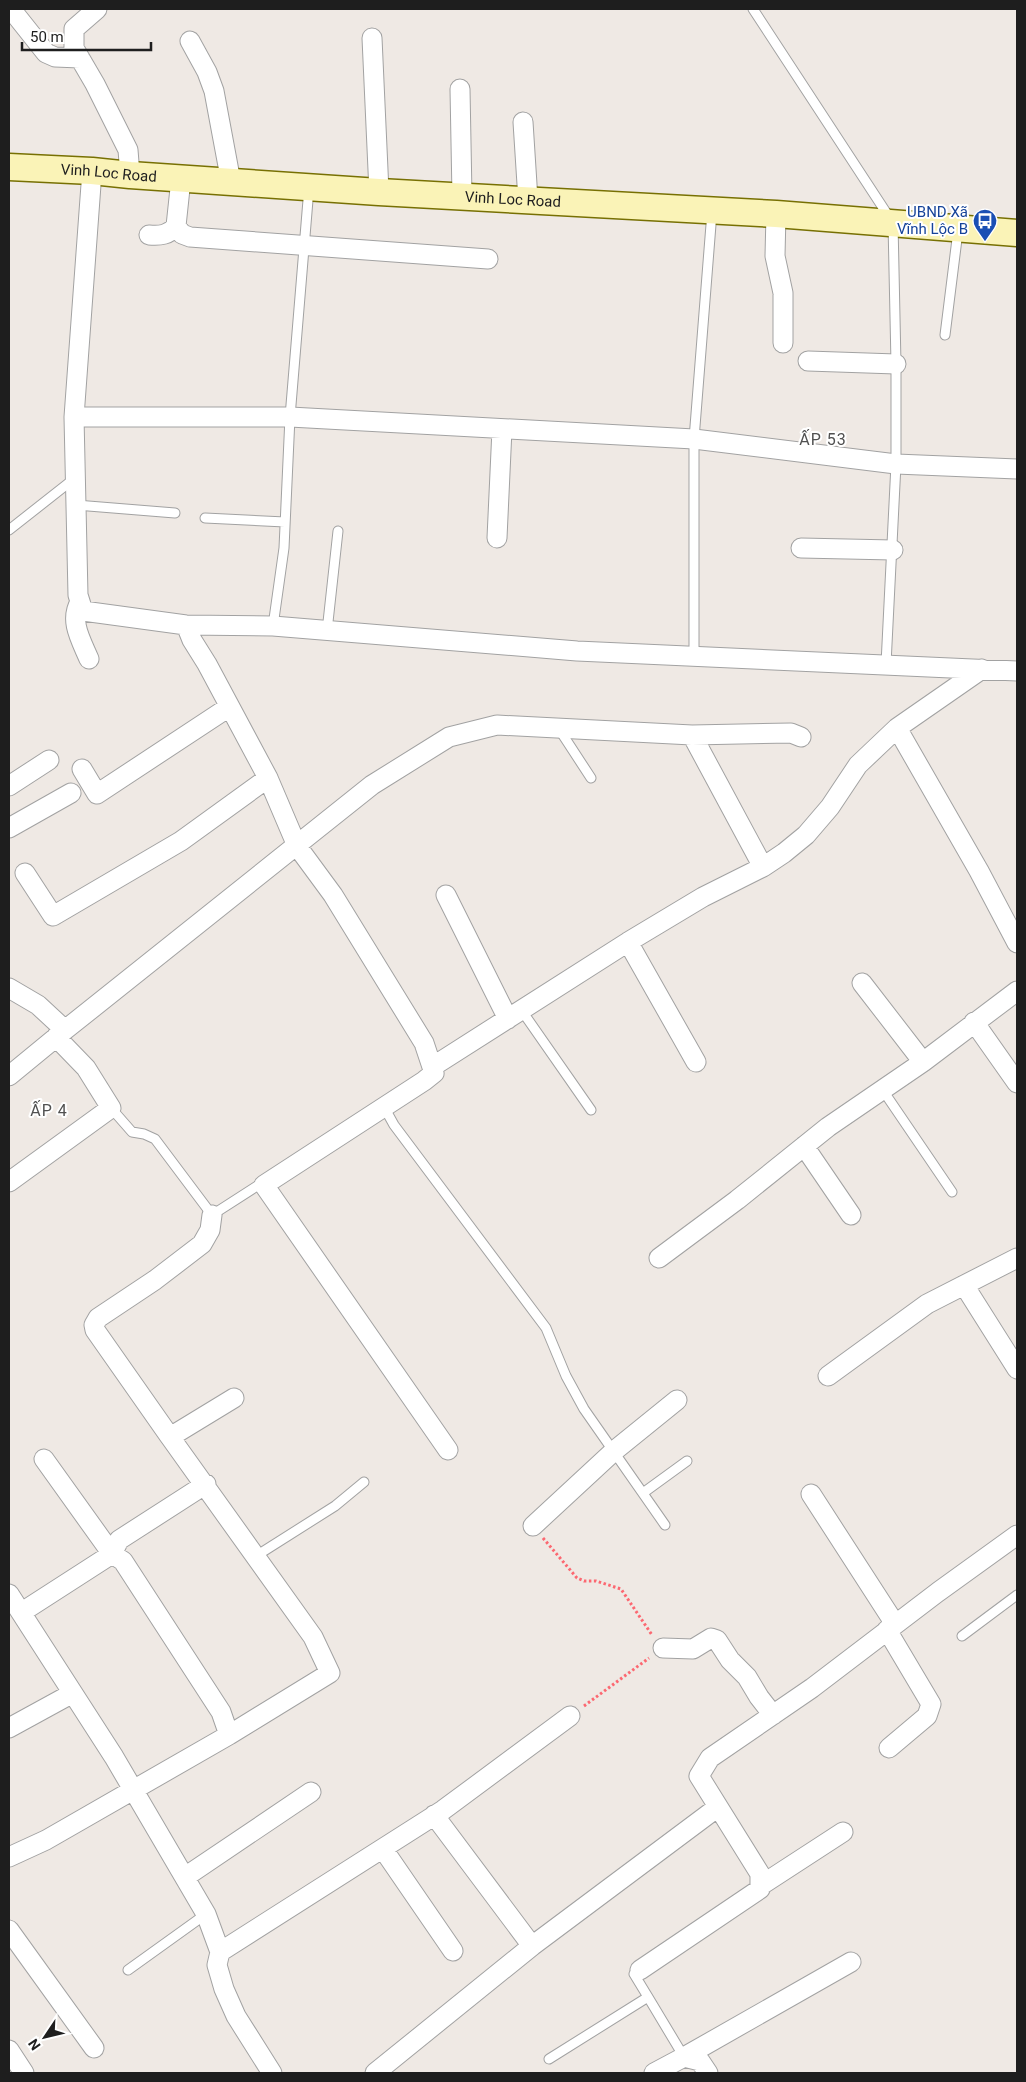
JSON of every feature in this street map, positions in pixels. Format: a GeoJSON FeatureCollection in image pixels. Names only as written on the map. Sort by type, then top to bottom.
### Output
{"type":"FeatureCollection","features":[{"type":"Feature","properties":{"kind":"main road","name":"Vinh Loc Road"},"geometry":{"type":"LineString","coordinates":[[9,167],[92,171],[309,188],[776,214],[1017,233]]}},
{"type":"Feature","properties":{"kind":"street"},"geometry":{"type":"LineString","coordinates":[[11,9],[46,54],[55,57],[80,58]]}},
{"type":"Feature","properties":{"kind":"street"},"geometry":{"type":"LineString","coordinates":[[96,9],[74,29],[74,48],[95,84],[128,150],[130,175]]}},
{"type":"Feature","properties":{"kind":"street"},"geometry":{"type":"LineString","coordinates":[[372,38],[379,192]]}},
{"type":"Feature","properties":{"kind":"street"},"geometry":{"type":"LineString","coordinates":[[190,41],[207,72],[214,91],[231,182]]}},
{"type":"Feature","properties":{"kind":"street"},"geometry":{"type":"LineString","coordinates":[[460,89],[462,196]]}},
{"type":"Feature","properties":{"kind":"street"},"geometry":{"type":"LineString","coordinates":[[523,122],[528,200]]}},
{"type":"Feature","properties":{"kind":"street"},"geometry":{"type":"LineString","coordinates":[[92,171],[74,417],[78,595],[83,612],[186,625],[273,626],[577,651],[1017,671]]}},
{"type":"Feature","properties":{"kind":"street"},"geometry":{"type":"LineString","coordinates":[[149,236],[166,235],[172,232],[176,226],[181,179]]}},
{"type":"Feature","properties":{"kind":"street"},"geometry":{"type":"LineString","coordinates":[[776,214],[775,256],[783,293],[783,343]]}},
{"type":"Feature","properties":{"kind":"street"},"geometry":{"type":"LineString","coordinates":[[176,226],[182,234],[190,238],[488,259]]}},
{"type":"Feature","properties":{"kind":"street"},"geometry":{"type":"LineString","coordinates":[[808,361],[896,364]]}},
{"type":"Feature","properties":{"kind":"street"},"geometry":{"type":"LineString","coordinates":[[74,417],[290,417],[694,439],[896,464],[1017,469]]}},
{"type":"Feature","properties":{"kind":"street"},"geometry":{"type":"LineString","coordinates":[[497,538],[502,429]]}},
{"type":"Feature","properties":{"kind":"street"},"geometry":{"type":"LineString","coordinates":[[801,548],[893,550]]}},
{"type":"Feature","properties":{"kind":"street"},"geometry":{"type":"LineString","coordinates":[[80,602],[75,612],[74,624],[89,659]]}},
{"type":"Feature","properties":{"kind":"street"},"geometry":{"type":"LineString","coordinates":[[186,625],[192,640],[268,778],[298,846],[333,896],[424,1043],[432,1067],[434,1074],[264,1185],[448,1450]]}},
{"type":"Feature","properties":{"kind":"street"},"geometry":{"type":"LineString","coordinates":[[432,1067],[628,942],[703,897],[762,867],[806,835],[830,807],[858,765],[897,728],[982,669]]}},
{"type":"Feature","properties":{"kind":"street"},"geometry":{"type":"LineString","coordinates":[[82,769],[97,794],[229,707]]}},
{"type":"Feature","properties":{"kind":"street"},"geometry":{"type":"LineString","coordinates":[[9,1076],[372,785],[448,737],[497,725],[692,735],[791,733],[801,737]]}},
{"type":"Feature","properties":{"kind":"street"},"geometry":{"type":"LineString","coordinates":[[897,728],[979,871],[1017,943]]}},
{"type":"Feature","properties":{"kind":"street"},"geometry":{"type":"LineString","coordinates":[[692,735],[762,867]]}},
{"type":"Feature","properties":{"kind":"street"},"geometry":{"type":"LineString","coordinates":[[9,786],[49,760]]}},
{"type":"Feature","properties":{"kind":"street"},"geometry":{"type":"LineString","coordinates":[[25,873],[53,916],[181,841],[268,778]]}},
{"type":"Feature","properties":{"kind":"street"},"geometry":{"type":"LineString","coordinates":[[9,828],[71,793]]}},
{"type":"Feature","properties":{"kind":"street"},"geometry":{"type":"LineString","coordinates":[[446,895],[515,1015]]}},
{"type":"Feature","properties":{"kind":"street"},"geometry":{"type":"LineString","coordinates":[[628,942],[696,1062]]}},
{"type":"Feature","properties":{"kind":"street"},"geometry":{"type":"LineString","coordinates":[[862,983],[923,1062]]}},
{"type":"Feature","properties":{"kind":"street"},"geometry":{"type":"LineString","coordinates":[[9,988],[38,1005],[86,1068],[111,1108],[9,1182]]}},
{"type":"Feature","properties":{"kind":"street"},"geometry":{"type":"LineString","coordinates":[[659,1258],[737,1200],[828,1127],[923,1062],[1017,991]]}},
{"type":"Feature","properties":{"kind":"street"},"geometry":{"type":"LineString","coordinates":[[974,1022],[1017,1083]]}},
{"type":"Feature","properties":{"kind":"street"},"geometry":{"type":"LineString","coordinates":[[804,1146],[810,1152],[851,1215]]}},
{"type":"Feature","properties":{"kind":"street"},"geometry":{"type":"LineString","coordinates":[[9,1857],[46,1840],[229,1735],[330,1673],[313,1637],[95,1330],[94,1325],[98,1318],[155,1280],[202,1244],[210,1230],[212,1215]]}},
{"type":"Feature","properties":{"kind":"street"},"geometry":{"type":"LineString","coordinates":[[828,1376],[927,1304],[1017,1258]]}},
{"type":"Feature","properties":{"kind":"street"},"geometry":{"type":"LineString","coordinates":[[964,1285],[1017,1369]]}},
{"type":"Feature","properties":{"kind":"street"},"geometry":{"type":"LineString","coordinates":[[170,1437],[234,1398]]}},
{"type":"Feature","properties":{"kind":"street"},"geometry":{"type":"LineString","coordinates":[[533,1526],[614,1451],[677,1400]]}},
{"type":"Feature","properties":{"kind":"street"},"geometry":{"type":"LineString","coordinates":[[44,1459],[112,1554],[123,1561],[167,1626],[221,1712],[229,1735]]}},
{"type":"Feature","properties":{"kind":"street"},"geometry":{"type":"LineString","coordinates":[[22,1612],[112,1554],[119,1540],[206,1484]]}},
{"type":"Feature","properties":{"kind":"street"},"geometry":{"type":"LineString","coordinates":[[811,1494],[891,1627],[930,1704],[927,1716],[889,1748]]}},
{"type":"Feature","properties":{"kind":"street"},"geometry":{"type":"LineString","coordinates":[[640,1970],[760,1889],[760,1874],[699,1776],[710,1758],[812,1688],[891,1627],[1017,1536]]}},
{"type":"Feature","properties":{"kind":"street"},"geometry":{"type":"LineString","coordinates":[[9,1594],[73,1693],[206,1914],[220,1952],[218,1965],[224,1989],[236,2016],[269,2072]]}},
{"type":"Feature","properties":{"kind":"street"},"geometry":{"type":"LineString","coordinates":[[662,1648],[692,1650],[711,1638],[717,1640],[730,1660],[747,1677],[773,1715]]}},
{"type":"Feature","properties":{"kind":"street"},"geometry":{"type":"LineString","coordinates":[[9,1728],[73,1693]]}},
{"type":"Feature","properties":{"kind":"street"},"geometry":{"type":"LineString","coordinates":[[220,1952],[434,1816],[570,1716]]}},
{"type":"Feature","properties":{"kind":"street"},"geometry":{"type":"LineString","coordinates":[[185,1877],[311,1792]]}},
{"type":"Feature","properties":{"kind":"street"},"geometry":{"type":"LineString","coordinates":[[375,2073],[532,1946],[718,1807]]}},
{"type":"Feature","properties":{"kind":"street"},"geometry":{"type":"LineString","coordinates":[[434,1816],[532,1946]]}},
{"type":"Feature","properties":{"kind":"street"},"geometry":{"type":"LineString","coordinates":[[760,1886],[843,1832]]}},
{"type":"Feature","properties":{"kind":"street"},"geometry":{"type":"LineString","coordinates":[[383,1849],[453,1950]]}},
{"type":"Feature","properties":{"kind":"street"},"geometry":{"type":"LineString","coordinates":[[9,1930],[94,2048]]}},
{"type":"Feature","properties":{"kind":"street"},"geometry":{"type":"LineString","coordinates":[[654,2073],[851,1962]]}},
{"type":"Feature","properties":{"kind":"street"},"geometry":{"type":"LineString","coordinates":[[9,2050],[24,2073]]}},
{"type":"Feature","properties":{"kind":"street"},"geometry":{"type":"LineString","coordinates":[[684,2057],[700,2062],[708,2073]]}},
{"type":"Feature","properties":{"kind":"lane"},"geometry":{"type":"LineString","coordinates":[[753,9],[893,223],[896,464],[886,664]]}},
{"type":"Feature","properties":{"kind":"lane"},"geometry":{"type":"LineString","coordinates":[[273,626],[284,548],[290,417],[309,188]]}},
{"type":"Feature","properties":{"kind":"lane"},"geometry":{"type":"LineString","coordinates":[[694,656],[694,439],[712,211]]}},
{"type":"Feature","properties":{"kind":"lane"},"geometry":{"type":"LineString","coordinates":[[945,335],[958,229]]}},
{"type":"Feature","properties":{"kind":"lane"},"geometry":{"type":"LineString","coordinates":[[9,530],[75,478]]}},
{"type":"Feature","properties":{"kind":"lane"},"geometry":{"type":"LineString","coordinates":[[76,506],[175,513]]}},
{"type":"Feature","properties":{"kind":"lane"},"geometry":{"type":"LineString","coordinates":[[205,518],[285,522]]}},
{"type":"Feature","properties":{"kind":"lane"},"geometry":{"type":"LineString","coordinates":[[327,631],[338,531]]}},
{"type":"Feature","properties":{"kind":"lane"},"geometry":{"type":"LineString","coordinates":[[559,728],[591,778]]}},
{"type":"Feature","properties":{"kind":"lane"},"geometry":{"type":"LineString","coordinates":[[515,1015],[591,1110]]}},
{"type":"Feature","properties":{"kind":"lane"},"geometry":{"type":"LineString","coordinates":[[882,1090],[952,1192]]}},
{"type":"Feature","properties":{"kind":"lane"},"geometry":{"type":"LineString","coordinates":[[384,1107],[394,1125],[546,1328],[566,1376],[584,1409],[665,1525]]}},
{"type":"Feature","properties":{"kind":"lane"},"geometry":{"type":"LineString","coordinates":[[111,1108],[132,1132],[144,1134],[154,1139],[212,1215],[256,1186],[264,1185]]}},
{"type":"Feature","properties":{"kind":"lane"},"geometry":{"type":"LineString","coordinates":[[643,1493],[687,1461]]}},
{"type":"Feature","properties":{"kind":"lane"},"geometry":{"type":"LineString","coordinates":[[256,1556],[335,1506],[364,1482]]}},
{"type":"Feature","properties":{"kind":"lane"},"geometry":{"type":"LineString","coordinates":[[962,1636],[1017,1595]]}},
{"type":"Feature","properties":{"kind":"lane"},"geometry":{"type":"LineString","coordinates":[[128,1970],[206,1914]]}},
{"type":"Feature","properties":{"kind":"lane"},"geometry":{"type":"LineString","coordinates":[[640,1970],[634,1974],[684,2057]]}},
{"type":"Feature","properties":{"kind":"lane"},"geometry":{"type":"LineString","coordinates":[[549,2058],[648,1996]]}},
{"type":"Feature","properties":{"kind":"path"},"geometry":{"type":"LineString","coordinates":[[533,1526],[577,1578],[584,1581],[596,1581],[621,1589],[662,1648],[570,1716]]}},
{"type":"Feature","properties":{"kind":"place","name":"UBND Xã Vĩnh Lộc B"},"geometry":{"type":"Point","coordinates":[985,242]}},
{"type":"Feature","properties":{"kind":"district","name":"ẤP 53"},"geometry":{"type":"Point","coordinates":[823,439]}},
{"type":"Feature","properties":{"kind":"district","name":"ẤP 4"},"geometry":{"type":"Point","coordinates":[49,1110]}}]}
